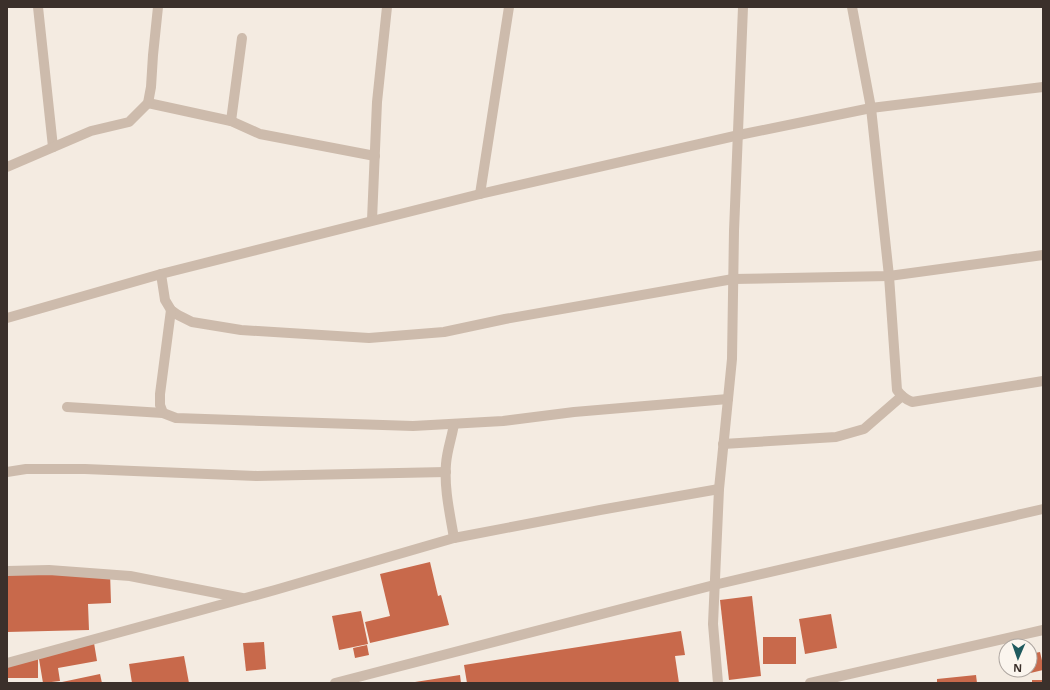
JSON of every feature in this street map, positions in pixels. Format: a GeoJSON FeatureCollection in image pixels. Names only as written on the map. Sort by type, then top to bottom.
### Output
{"type":"FeatureCollection","features":[{"type":"Feature","properties":{"kind":"street"},"geometry":{"type":"LineString","coordinates":[[38,7],[53,147]]}},
{"type":"Feature","properties":{"kind":"street"},"geometry":{"type":"LineString","coordinates":[[7,167],[90,131],[129,122],[148,103],[151,87],[158,7]]}},
{"type":"Feature","properties":{"kind":"street"},"geometry":{"type":"LineString","coordinates":[[372,220],[377,102],[387,7]]}},
{"type":"Feature","properties":{"kind":"street"},"geometry":{"type":"LineString","coordinates":[[480,194],[509,7]]}},
{"type":"Feature","properties":{"kind":"street"},"geometry":{"type":"LineString","coordinates":[[718,683],[713,624],[714,585],[719,489],[732,359],[734,231],[744,7]]}},
{"type":"Feature","properties":{"kind":"street"},"geometry":{"type":"LineString","coordinates":[[852,7],[872,108],[889,276],[897,390],[906,400],[912,402],[1043,381]]}},
{"type":"Feature","properties":{"kind":"street"},"geometry":{"type":"LineString","coordinates":[[231,121],[242,38]]}},
{"type":"Feature","properties":{"kind":"street"},"geometry":{"type":"LineString","coordinates":[[7,318],[161,274],[372,220],[738,135],[872,108],[1043,87]]}},
{"type":"Feature","properties":{"kind":"street"},"geometry":{"type":"LineString","coordinates":[[148,103],[231,121],[260,134],[375,156]]}},
{"type":"Feature","properties":{"kind":"street"},"geometry":{"type":"LineString","coordinates":[[161,274],[165,300],[171,310],[192,322],[242,330],[369,338],[444,332],[506,319],[733,279],[889,276],[1043,255]]}},
{"type":"Feature","properties":{"kind":"street"},"geometry":{"type":"LineString","coordinates":[[163,413],[160,405],[160,394],[171,310]]}},
{"type":"Feature","properties":{"kind":"street"},"geometry":{"type":"LineString","coordinates":[[723,444],[836,437],[864,429],[902,396]]}},
{"type":"Feature","properties":{"kind":"street"},"geometry":{"type":"LineString","coordinates":[[67,408],[163,413],[176,418],[413,426],[503,421],[574,412],[728,398]]}},
{"type":"Feature","properties":{"kind":"street"},"geometry":{"type":"LineString","coordinates":[[454,424],[446,462],[446,489],[454,538]]}},
{"type":"Feature","properties":{"kind":"street"},"geometry":{"type":"LineString","coordinates":[[7,472],[26,469],[85,469],[257,476],[446,472]]}},
{"type":"Feature","properties":{"kind":"street"},"geometry":{"type":"LineString","coordinates":[[7,663],[244,599],[454,538],[719,489]]}},
{"type":"Feature","properties":{"kind":"street"},"geometry":{"type":"LineString","coordinates":[[335,683],[714,585],[1043,509]]}},
{"type":"Feature","properties":{"kind":"street"},"geometry":{"type":"LineString","coordinates":[[7,571],[49,570],[130,576],[244,599]]}},
{"type":"Feature","properties":{"kind":"street"},"geometry":{"type":"LineString","coordinates":[[810,683],[1043,630]]}},
{"type":"Feature","properties":{"kind":"building"},"geometry":{"type":"Polygon","coordinates":[[[430,562],[438,596],[441,595],[449,625],[370,643],[365,622],[390,616],[380,574],[430,562]]]}},
{"type":"Feature","properties":{"kind":"building"},"geometry":{"type":"Polygon","coordinates":[[[110,572],[111,603],[88,604],[89,630],[7,632],[7,575],[110,572]]]}},
{"type":"Feature","properties":{"kind":"building"},"geometry":{"type":"Polygon","coordinates":[[[752,596],[761,676],[729,680],[720,600],[752,596]]]}},
{"type":"Feature","properties":{"kind":"building"},"geometry":{"type":"Polygon","coordinates":[[[361,611],[368,644],[339,650],[332,616],[361,611]]]}},
{"type":"Feature","properties":{"kind":"building"},"geometry":{"type":"Polygon","coordinates":[[[831,614],[837,648],[805,654],[799,619],[831,614]]]}},
{"type":"Feature","properties":{"kind":"building"},"geometry":{"type":"Polygon","coordinates":[[[681,631],[685,655],[675,656],[679,683],[467,683],[464,665],[681,631]]]}},
{"type":"Feature","properties":{"kind":"building"},"geometry":{"type":"Polygon","coordinates":[[[763,637],[796,637],[796,664],[763,664],[763,637]]]}},
{"type":"Feature","properties":{"kind":"building"},"geometry":{"type":"Polygon","coordinates":[[[264,642],[266,669],[246,671],[243,643],[264,642]]]}},
{"type":"Feature","properties":{"kind":"building"},"geometry":{"type":"Polygon","coordinates":[[[94,643],[97,661],[58,668],[60,681],[43,683],[38,653],[94,643]]]}},
{"type":"Feature","properties":{"kind":"building"},"geometry":{"type":"Polygon","coordinates":[[[367,645],[369,655],[355,658],[353,648],[367,645]]]}},
{"type":"Feature","properties":{"kind":"building"},"geometry":{"type":"Polygon","coordinates":[[[1038,652],[1040,652],[1043,670],[1038,671],[1038,652]]]}},
{"type":"Feature","properties":{"kind":"building"},"geometry":{"type":"Polygon","coordinates":[[[184,656],[189,683],[132,683],[129,664],[184,656]]]}},
{"type":"Feature","properties":{"kind":"building"},"geometry":{"type":"Polygon","coordinates":[[[7,659],[38,659],[38,678],[7,678],[7,659]]]}},
{"type":"Feature","properties":{"kind":"building"},"geometry":{"type":"Polygon","coordinates":[[[100,674],[102,683],[62,683],[62,682],[100,674]]]}},
{"type":"Feature","properties":{"kind":"building"},"geometry":{"type":"Polygon","coordinates":[[[460,675],[461,683],[415,683],[415,682],[460,675]]]}},
{"type":"Feature","properties":{"kind":"building"},"geometry":{"type":"Polygon","coordinates":[[[976,675],[977,683],[937,683],[937,679],[976,675]]]}},
{"type":"Feature","properties":{"kind":"building"},"geometry":{"type":"Polygon","coordinates":[[[1032,680],[1043,680],[1043,683],[1032,683],[1032,680]]]}}]}
